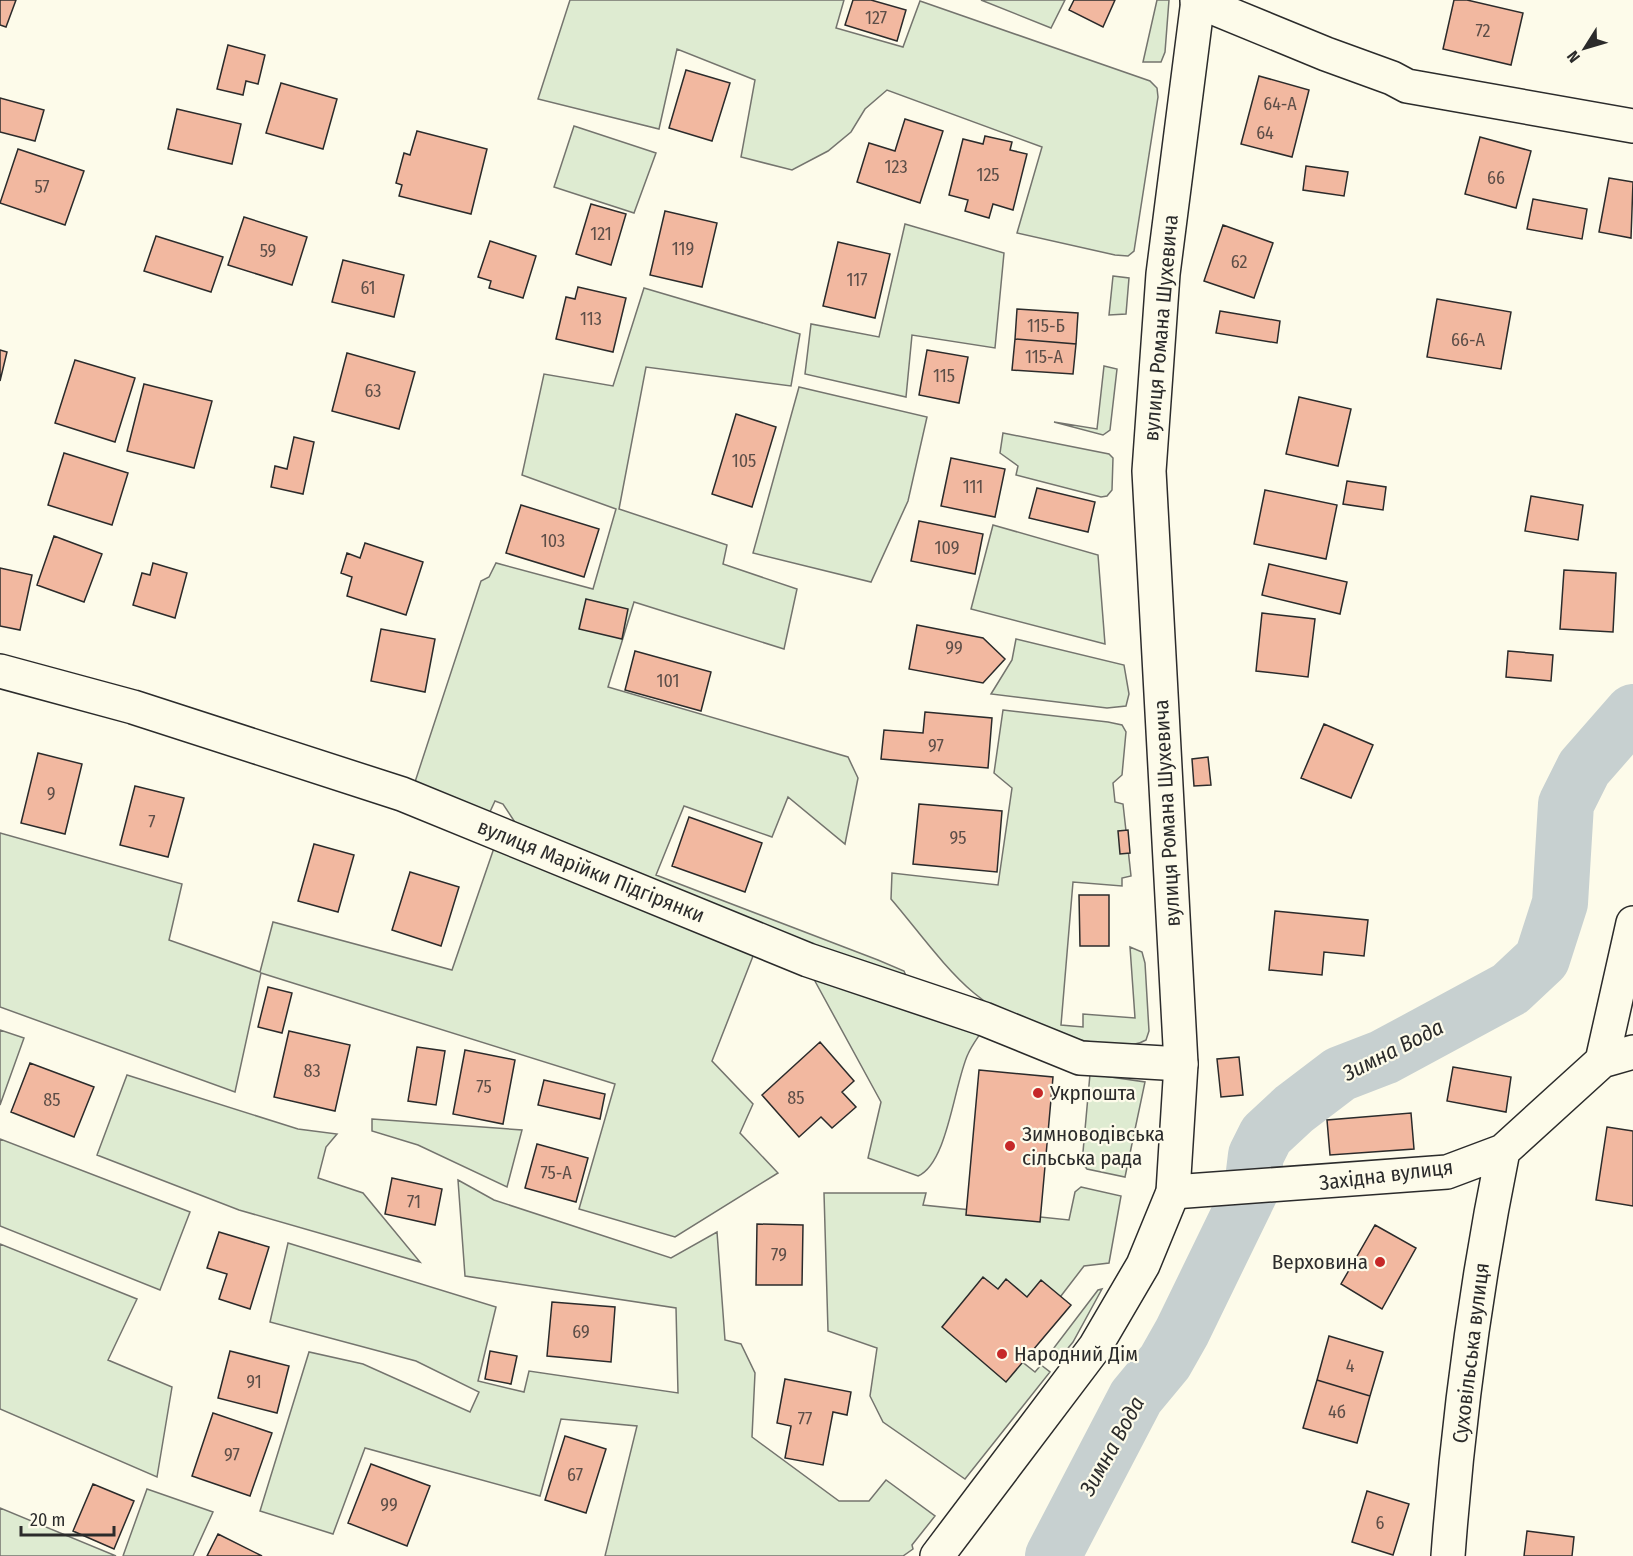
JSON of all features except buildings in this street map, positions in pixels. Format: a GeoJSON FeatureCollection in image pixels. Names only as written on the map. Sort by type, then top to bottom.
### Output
{"type":"FeatureCollection","features":[{"type":"Feature","properties":{"kind":"street"},"geometry":{"type":"LineString","coordinates":[[1198,1],[1407,86],[1633,126]]}},
{"type":"Feature","properties":{"kind":"street","name":"вулиця Романа Шухевича"},"geometry":{"type":"LineString","coordinates":[[937,1556],[1095,1347],[1143,1265],[1173,1192],[1181,1064],[1149,471],[1163,274],[1198,1]]}},
{"type":"Feature","properties":{"kind":"street","name":"вулиця Марійки Підгірянки"},"geometry":{"type":"LineString","coordinates":[[0,672],[133,707],[402,794],[808,960],[984,1019],[1080,1058],[1181,1064]]}},
{"type":"Feature","properties":{"kind":"street"},"geometry":{"type":"LineString","coordinates":[[1618,1056],[1633,923]]}},
{"type":"Feature","properties":{"kind":"street","name":"Західна вулиця"},"geometry":{"type":"LineString","coordinates":[[1173,1192],[1447,1172],[1503,1151],[1618,1056]]}},
{"type":"Feature","properties":{"kind":"street","name":"Суховільська вулиця"},"geometry":{"type":"LineString","coordinates":[[1448,1556],[1452,1498],[1484,1243],[1503,1151]]}},
{"type":"Feature","properties":{"kind":"green space"},"geometry":{"type":"Polygon","coordinates":[[[570,0],[844,0],[836,28],[903,47],[920,1],[1150,81],[1157,88],[1158,97],[1134,251],[1128,256],[1115,255],[1017,233],[1042,147],[887,90],[865,109],[851,132],[828,151],[792,170],[741,157],[755,80],[677,49],[659,129],[538,99],[570,0]]]}},
{"type":"Feature","properties":{"kind":"green space"},"geometry":{"type":"Polygon","coordinates":[[[981,0],[1065,0],[1051,28],[981,0]]]}},
{"type":"Feature","properties":{"kind":"green space"},"geometry":{"type":"Polygon","coordinates":[[[1157,0],[1169,0],[1165,52],[1161,62],[1143,62],[1157,0]]]}},
{"type":"Feature","properties":{"kind":"green space"},"geometry":{"type":"Polygon","coordinates":[[[574,126],[656,153],[634,213],[554,187],[574,126]]]}},
{"type":"Feature","properties":{"kind":"green space"},"geometry":{"type":"Polygon","coordinates":[[[905,224],[1004,253],[995,348],[912,335],[906,397],[805,374],[811,324],[879,337],[905,224]]]}},
{"type":"Feature","properties":{"kind":"green space"},"geometry":{"type":"Polygon","coordinates":[[[1113,276],[1129,278],[1126,314],[1109,315],[1113,276]]]}},
{"type":"Feature","properties":{"kind":"green space"},"geometry":{"type":"Polygon","coordinates":[[[644,288],[800,334],[791,386],[646,367],[619,509],[727,545],[723,564],[797,589],[784,649],[634,602],[608,687],[848,757],[858,778],[845,844],[788,797],[772,837],[684,806],[656,875],[878,960],[904,971],[908,981],[811,947],[518,827],[503,804],[495,801],[488,816],[413,788],[481,581],[489,577],[496,563],[593,589],[616,509],[522,475],[544,374],[613,386],[644,288]]]}},
{"type":"Feature","properties":{"kind":"green space"},"geometry":{"type":"Polygon","coordinates":[[[1104,366],[1117,369],[1110,430],[1103,435],[1054,422],[1097,429],[1104,366]]]}},
{"type":"Feature","properties":{"kind":"green space"},"geometry":{"type":"Polygon","coordinates":[[[799,387],[927,417],[908,501],[871,582],[753,553],[799,387]]]}},
{"type":"Feature","properties":{"kind":"green space"},"geometry":{"type":"Polygon","coordinates":[[[1003,433],[1109,454],[1113,458],[1112,490],[1107,496],[1101,497],[1016,475],[1018,466],[1000,453],[1003,433]]]}},
{"type":"Feature","properties":{"kind":"green space"},"geometry":{"type":"Polygon","coordinates":[[[993,525],[1098,555],[1105,644],[971,609],[993,525]]]}},
{"type":"Feature","properties":{"kind":"green space"},"geometry":{"type":"Polygon","coordinates":[[[1016,639],[1124,665],[1129,694],[1126,706],[1107,708],[991,694],[1012,660],[1016,639]]]}},
{"type":"Feature","properties":{"kind":"green space"},"geometry":{"type":"Polygon","coordinates":[[[1003,710],[1108,722],[1122,725],[1126,732],[1122,775],[1113,783],[1115,802],[1123,804],[1131,876],[1122,878],[1122,886],[1073,882],[1061,1025],[1083,1027],[1083,1014],[1135,1018],[1130,947],[1142,952],[1145,963],[1149,1031],[1146,1040],[1140,1043],[1120,1046],[1061,1036],[1000,1011],[974,993],[952,972],[891,899],[892,873],[998,885],[1012,788],[994,773],[1003,710]]]}},
{"type":"Feature","properties":{"kind":"green space"},"geometry":{"type":"Polygon","coordinates":[[[0,833],[182,884],[169,940],[260,972],[273,922],[452,970],[494,848],[755,951],[712,1061],[753,1104],[740,1133],[778,1173],[675,1237],[579,1209],[615,1084],[261,973],[235,1092],[0,1007],[0,833]]]}},
{"type":"Feature","properties":{"kind":"green space"},"geometry":{"type":"Polygon","coordinates":[[[810,972],[980,1034],[969,1051],[963,1067],[943,1140],[928,1168],[918,1176],[868,1158],[881,1102],[810,972]]]}},
{"type":"Feature","properties":{"kind":"green space"},"geometry":{"type":"Polygon","coordinates":[[[0,1030],[24,1038],[0,1105],[0,1030]]]}},
{"type":"Feature","properties":{"kind":"green space"},"geometry":{"type":"Polygon","coordinates":[[[1090,1074],[1145,1082],[1125,1177],[1087,1169],[1082,1163],[1090,1074]]]}},
{"type":"Feature","properties":{"kind":"green space"},"geometry":{"type":"Polygon","coordinates":[[[127,1075],[298,1129],[337,1134],[326,1147],[318,1178],[363,1193],[420,1262],[239,1210],[97,1155],[127,1075]]]}},
{"type":"Feature","properties":{"kind":"green space"},"geometry":{"type":"Polygon","coordinates":[[[372,1119],[522,1130],[507,1187],[418,1145],[372,1131],[372,1119]]]}},
{"type":"Feature","properties":{"kind":"green space"},"geometry":{"type":"Polygon","coordinates":[[[0,1139],[190,1212],[160,1290],[0,1226],[0,1139]]]}},
{"type":"Feature","properties":{"kind":"green space"},"geometry":{"type":"Polygon","coordinates":[[[458,1180],[494,1200],[671,1258],[717,1232],[725,1340],[741,1344],[755,1373],[752,1437],[839,1501],[869,1501],[886,1480],[935,1516],[912,1545],[913,1549],[903,1556],[605,1556],[637,1426],[561,1419],[540,1496],[365,1448],[333,1534],[260,1511],[309,1352],[363,1364],[470,1412],[479,1392],[416,1361],[270,1322],[288,1243],[496,1307],[478,1381],[524,1392],[529,1371],[678,1393],[676,1308],[465,1276],[458,1180]]]}},
{"type":"Feature","properties":{"kind":"green space"},"geometry":{"type":"Polygon","coordinates":[[[1081,1187],[1121,1196],[1109,1263],[1084,1266],[1054,1305],[983,1331],[1035,1372],[1041,1365],[1050,1372],[965,1479],[883,1422],[870,1396],[877,1348],[828,1331],[824,1193],[926,1193],[923,1205],[1069,1220],[1075,1192],[1081,1187]]]}},
{"type":"Feature","properties":{"kind":"green space"},"geometry":{"type":"Polygon","coordinates":[[[0,1244],[137,1299],[108,1360],[172,1387],[157,1477],[0,1409],[0,1244]]]}},
{"type":"Feature","properties":{"kind":"green space"},"geometry":{"type":"Polygon","coordinates":[[[1102,1289],[1073,1342],[1059,1359],[1050,1353],[1098,1290],[1102,1289]]]}},
{"type":"Feature","properties":{"kind":"green space"},"geometry":{"type":"Polygon","coordinates":[[[147,1489],[213,1512],[193,1556],[123,1556],[147,1489]]]}},
{"type":"Feature","properties":{"kind":"green space"},"geometry":{"type":"Polygon","coordinates":[[[0,1508],[116,1556],[0,1556],[0,1508]]]}},
{"type":"Feature","properties":{"kind":"waterway","name":"Зимна Вода"},"geometry":{"type":"LineString","coordinates":[[1053,1556],[1136,1397],[1165,1362],[1182,1332],[1252,1188],[1256,1155],[1266,1135],[1294,1109],[1340,1074],[1384,1057],[1510,989],[1542,959],[1560,903],[1566,804],[1584,768],[1633,712]]}},
{"type":"Feature","properties":{"kind":"place","name":"Укрпошта"},"geometry":{"type":"Point","coordinates":[1038,1093]}},
{"type":"Feature","properties":{"kind":"place","name":"Зимноводівська сільська рада"},"geometry":{"type":"Point","coordinates":[1010,1146]}},
{"type":"Feature","properties":{"kind":"place","name":"Верховина"},"geometry":{"type":"Point","coordinates":[1380,1262]}},
{"type":"Feature","properties":{"kind":"place","name":"Народний Дім"},"geometry":{"type":"Point","coordinates":[1002,1354]}}]}
